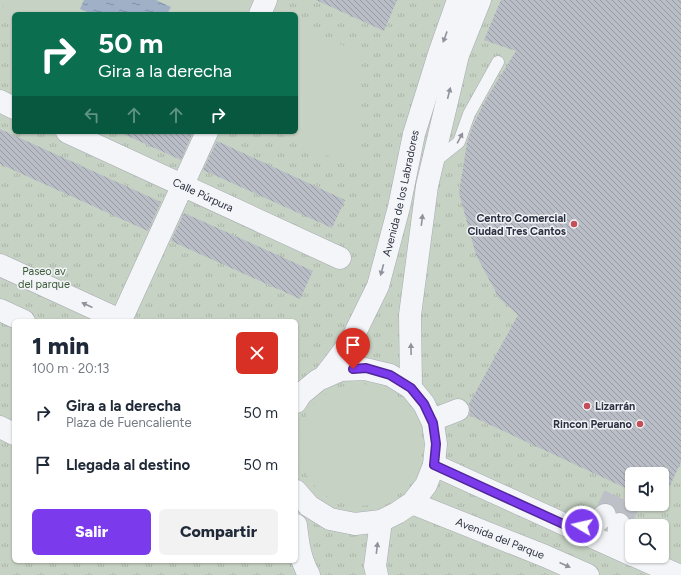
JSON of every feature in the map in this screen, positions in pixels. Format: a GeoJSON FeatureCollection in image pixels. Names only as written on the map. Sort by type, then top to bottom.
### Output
{"type":"FeatureCollection","features":[{"type":"Feature","properties":{"kind":"street"},"geometry":{"type":"LineString","coordinates":[[261,12],[266,0]]}},
{"type":"Feature","properties":{"kind":"street","name":"Avenida de los Labradores"},"geometry":{"type":"LineString","coordinates":[[321,379],[352,339],[378,286],[399,207],[414,134],[439,54],[458,0]]}},
{"type":"Feature","properties":{"kind":"street"},"geometry":{"type":"LineString","coordinates":[[411,388],[410,315],[427,186],[458,55],[480,0]]}},
{"type":"Feature","properties":{"kind":"street"},"geometry":{"type":"LineString","coordinates":[[0,101],[12,107]]}},
{"type":"Feature","properties":{"kind":"street","name":"Calle Púrpura"},"geometry":{"type":"LineString","coordinates":[[71,134],[340,258]]}},
{"type":"Feature","properties":{"kind":"street"},"geometry":{"type":"LineString","coordinates":[[123,319],[206,134]]}},
{"type":"Feature","properties":{"kind":"street"},"geometry":{"type":"LineString","coordinates":[[0,265],[118,319]]}},
{"type":"Feature","properties":{"kind":"street"},"geometry":{"type":"LineString","coordinates":[[0,310],[20,319]]}},
{"type":"Feature","properties":{"kind":"street"},"geometry":{"type":"LineString","coordinates":[[298,385],[321,379],[341,370],[366,368],[390,375],[411,388],[424,404],[433,423],[436,444],[434,465],[426,485],[412,503],[397,514],[381,521],[355,524],[330,519],[309,506],[298,493]]}},
{"type":"Feature","properties":{"kind":"street"},"geometry":{"type":"LineString","coordinates":[[298,399],[301,394],[321,379]]}},
{"type":"Feature","properties":{"kind":"street"},"geometry":{"type":"LineString","coordinates":[[432,420],[458,410]]}},
{"type":"Feature","properties":{"kind":"street"},"geometry":{"type":"LineString","coordinates":[[0,427],[12,433]]}},
{"type":"Feature","properties":{"kind":"street"},"geometry":{"type":"LineString","coordinates":[[434,465],[625,551]]}},
{"type":"Feature","properties":{"kind":"street","name":"Avenida del Parque"},"geometry":{"type":"LineString","coordinates":[[412,503],[546,556],[588,575]]}},
{"type":"Feature","properties":{"kind":"street"},"geometry":{"type":"LineString","coordinates":[[572,528],[612,520],[618,542],[625,548]]}},
{"type":"Feature","properties":{"kind":"street"},"geometry":{"type":"LineString","coordinates":[[377,575],[375,566],[381,521]]}},
{"type":"Feature","properties":{"kind":"street"},"geometry":{"type":"LineString","coordinates":[[298,538],[302,565]]}},
{"type":"Feature","properties":{"kind":"street"},"geometry":{"type":"LineString","coordinates":[[651,563],[678,575]]}},
{"type":"Feature","properties":{"kind":"lane"},"geometry":{"type":"LineString","coordinates":[[432,164],[459,142],[469,114],[498,62]]}},
{"type":"Feature","properties":{"kind":"green space","name":"Paseo av del parque"},"geometry":{"type":"Polygon","coordinates":[[[0,0],[681,0],[681,575],[0,575],[0,0]]]}},
{"type":"Feature","properties":{"kind":"green space"},"geometry":{"type":"Polygon","coordinates":[[[0,0],[243,0],[270,12],[15,12],[0,5],[0,0]]]}},
{"type":"Feature","properties":{"kind":"green space"},"geometry":{"type":"Polygon","coordinates":[[[298,25],[362,54],[356,169],[280,134],[298,134],[298,25]]]}},
{"type":"Feature","properties":{"kind":"green space"},"geometry":{"type":"Polygon","coordinates":[[[360,384],[383,388],[394,394],[403,402],[411,411],[417,422],[421,445],[417,468],[411,479],[403,488],[394,496],[383,502],[360,506],[337,502],[326,496],[317,488],[309,479],[303,468],[299,445],[303,422],[309,411],[317,402],[326,394],[337,388],[360,384]]]}},
{"type":"Feature","properties":{"kind":"water"},"geometry":{"type":"Polygon","coordinates":[[[84,0],[156,0],[171,7],[168,12],[87,12],[80,9],[84,0]]]}},
{"type":"Feature","properties":{"kind":"building"},"geometry":{"type":"Polygon","coordinates":[[[316,0],[397,0],[384,31],[316,0]]]}},
{"type":"Feature","properties":{"kind":"building","name":"Centro Comercial Ciudad Tres Cantos"},"geometry":{"type":"Polygon","coordinates":[[[501,0],[681,0],[681,462],[669,488],[669,467],[625,467],[625,488],[469,415],[469,404],[518,315],[499,298],[476,255],[459,193],[467,143],[473,125],[488,96],[516,51],[484,40],[501,0]]]}},
{"type":"Feature","properties":{"kind":"building"},"geometry":{"type":"Polygon","coordinates":[[[0,129],[161,202],[148,231],[0,164],[0,129]]]}},
{"type":"Feature","properties":{"kind":"building"},"geometry":{"type":"Polygon","coordinates":[[[123,134],[192,134],[181,160],[123,134]]]}},
{"type":"Feature","properties":{"kind":"building"},"geometry":{"type":"Polygon","coordinates":[[[217,141],[345,200],[332,228],[203,170],[217,141]]]}},
{"type":"Feature","properties":{"kind":"building"},"geometry":{"type":"Polygon","coordinates":[[[184,213],[313,271],[300,299],[171,241],[184,213]]]}},
{"type":"Feature","properties":{"kind":"tunnel"},"geometry":{"type":"LineString","coordinates":[[605,515],[619,485]]}},
{"type":"Feature","properties":{"kind":"tunnel"},"geometry":{"type":"LineString","coordinates":[[619,524],[626,511]]}},
{"type":"Feature","properties":{"kind":"place","name":"Centro Comercial Ciudad Tres Cantos"},"geometry":{"type":"Point","coordinates":[574,224]}},
{"type":"Feature","properties":{"kind":"place","name":"Lizarrán"},"geometry":{"type":"Point","coordinates":[587,406]}},
{"type":"Feature","properties":{"kind":"place","name":"Rincon Peruano"},"geometry":{"type":"Point","coordinates":[640,424]}},
{"type":"Feature","properties":{"kind":"route"},"geometry":{"type":"LineString","coordinates":[[353,369],[366,368],[390,375],[411,388],[424,404],[433,423],[436,444],[434,465],[572,528],[582,526]]}}]}
